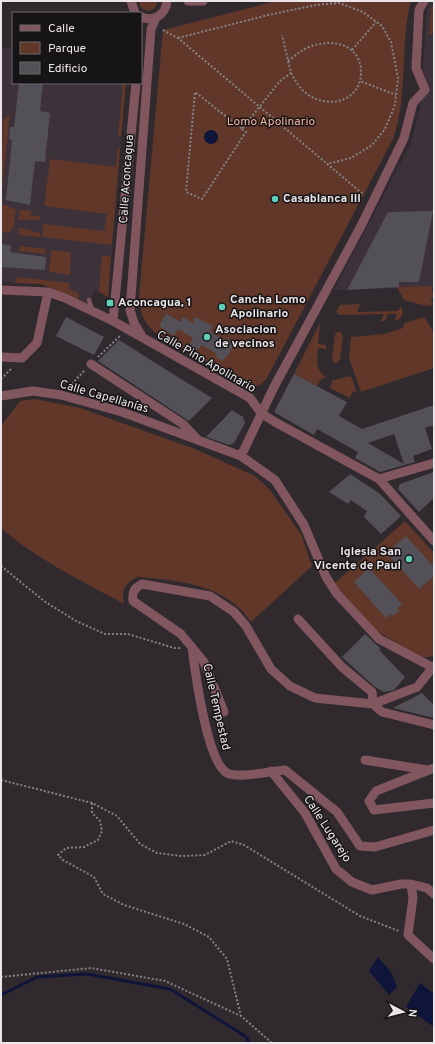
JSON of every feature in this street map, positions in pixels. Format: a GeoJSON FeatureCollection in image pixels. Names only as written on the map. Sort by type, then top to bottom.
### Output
{"type":"FeatureCollection","features":[{"type":"Feature","properties":{"kind":"street"},"geometry":{"type":"LineString","coordinates":[[131,1],[135,12]]}},
{"type":"Feature","properties":{"kind":"street","name":"Calle Aconcagua"},"geometry":{"type":"LineString","coordinates":[[144,339],[134,323],[130,310],[151,29],[156,18],[164,11],[168,1]]}},
{"type":"Feature","properties":{"kind":"street"},"geometry":{"type":"LineString","coordinates":[[189,1],[203,1]]}},
{"type":"Feature","properties":{"kind":"street"},"geometry":{"type":"LineString","coordinates":[[241,456],[261,413],[361,226],[404,138],[413,103],[430,91],[416,68],[419,10],[424,1]]}},
{"type":"Feature","properties":{"kind":"street"},"geometry":{"type":"LineString","coordinates":[[142,17],[148,19],[156,18]]}},
{"type":"Feature","properties":{"kind":"street","name":"Calle Aconcagua"},"geometry":{"type":"LineString","coordinates":[[113,320],[136,84]]}},
{"type":"Feature","properties":{"kind":"street","name":"Calle Pino Apolinario"},"geometry":{"type":"LineString","coordinates":[[1,290],[48,292],[92,310],[113,320],[250,398],[261,413],[379,479],[434,541]]}},
{"type":"Feature","properties":{"kind":"street"},"geometry":{"type":"LineString","coordinates":[[1,357],[22,358],[37,343],[48,292]]}},
{"type":"Feature","properties":{"kind":"street","name":"Calle Capellanías"},"geometry":{"type":"LineString","coordinates":[[91,364],[183,424],[198,440]]}},
{"type":"Feature","properties":{"kind":"street","name":"Calle Capellanías"},"geometry":{"type":"LineString","coordinates":[[1,396],[33,391],[61,395],[122,412],[241,456],[275,480],[304,525],[326,577],[337,594],[379,639],[433,666]]}},
{"type":"Feature","properties":{"kind":"street"},"geometry":{"type":"LineString","coordinates":[[379,479],[434,463]]}},
{"type":"Feature","properties":{"kind":"street","name":"Calle Tempestad"},"geometry":{"type":"LineString","coordinates":[[224,712],[204,662],[181,634],[133,601],[132,593],[136,587],[142,584],[210,596],[234,612],[246,626],[271,669],[290,686],[315,698],[373,704],[417,687],[433,666]]}},
{"type":"Feature","properties":{"kind":"street"},"geometry":{"type":"LineString","coordinates":[[298,619],[342,667],[372,692],[373,704],[382,712],[434,725]]}},
{"type":"Feature","properties":{"kind":"street","name":"Calle Tempestad"},"geometry":{"type":"LineString","coordinates":[[192,647],[196,681],[209,737],[217,762],[227,773],[242,775],[271,771]]}},
{"type":"Feature","properties":{"kind":"street"},"geometry":{"type":"LineString","coordinates":[[365,760],[431,769]]}},
{"type":"Feature","properties":{"kind":"street"},"geometry":{"type":"LineString","coordinates":[[431,769],[376,792],[370,801],[374,810],[434,803]]}},
{"type":"Feature","properties":{"kind":"street","name":"Calle Lugarejo"},"geometry":{"type":"LineString","coordinates":[[271,771],[285,770],[337,812],[360,846],[375,847],[434,830]]}},
{"type":"Feature","properties":{"kind":"street","name":"Calle Lugarejo"},"geometry":{"type":"LineString","coordinates":[[271,771],[305,813],[336,869],[352,882],[372,890],[402,884],[410,884]]}},
{"type":"Feature","properties":{"kind":"street"},"geometry":{"type":"LineString","coordinates":[[434,894],[427,888],[410,884],[413,898],[408,934],[434,959]]}},
{"type":"Feature","properties":{"kind":"lane"},"geometry":{"type":"LineString","coordinates":[[89,300],[92,310]]}},
{"type":"Feature","properties":{"kind":"path"},"geometry":{"type":"LineString","coordinates":[[178,38],[268,15],[316,5],[339,3],[363,12],[382,26],[392,42],[398,78],[395,105],[385,129],[372,145],[351,158],[327,164]]}},
{"type":"Feature","properties":{"kind":"path"},"geometry":{"type":"LineString","coordinates":[[352,50],[376,22]]}},
{"type":"Feature","properties":{"kind":"path"},"geometry":{"type":"LineString","coordinates":[[163,30],[178,38],[364,195]]}},
{"type":"Feature","properties":{"kind":"path"},"geometry":{"type":"LineString","coordinates":[[282,35],[288,61],[291,73],[300,88],[306,94],[324,101],[336,102],[348,98],[358,88],[360,81],[360,64],[352,50],[335,44],[317,44],[308,47],[288,61]]}},
{"type":"Feature","properties":{"kind":"path"},"geometry":{"type":"LineString","coordinates":[[242,129],[280,81],[291,73]]}},
{"type":"Feature","properties":{"kind":"path"},"geometry":{"type":"LineString","coordinates":[[360,81],[396,95]]}},
{"type":"Feature","properties":{"kind":"path"},"geometry":{"type":"LineString","coordinates":[[195,92],[242,129],[246,132],[202,199],[186,192],[195,92]]}},
{"type":"Feature","properties":{"kind":"path"},"geometry":{"type":"LineString","coordinates":[[1,379],[22,358]]}},
{"type":"Feature","properties":{"kind":"path"},"geometry":{"type":"LineString","coordinates":[[1,566],[44,601],[76,621],[105,634],[128,634],[174,648],[192,647]]}},
{"type":"Feature","properties":{"kind":"path"},"geometry":{"type":"LineString","coordinates":[[1,780],[92,803],[117,816],[140,844],[157,853],[182,856],[205,855],[231,841],[237,843],[250,849],[360,916],[408,934]]}},
{"type":"Feature","properties":{"kind":"path"},"geometry":{"type":"LineString","coordinates":[[92,803],[92,813],[100,821],[102,831],[98,840],[84,847],[66,848],[58,854],[63,860],[94,877],[103,894],[124,905],[184,924],[209,937],[227,958],[241,1016]]}},
{"type":"Feature","properties":{"kind":"path"},"geometry":{"type":"LineString","coordinates":[[1,977],[91,968],[165,981],[241,1016],[272,1043]]}},
{"type":"Feature","properties":{"kind":"shaded area"},"geometry":{"type":"Polygon","coordinates":[[[431,1],[434,1],[434,287],[334,290],[411,143],[420,108],[427,9],[431,1]]]}},
{"type":"Feature","properties":{"kind":"shaded area"},"geometry":{"type":"Polygon","coordinates":[[[1,47],[12,49],[12,84],[126,84],[108,297],[95,290],[86,304],[68,294],[41,284],[1,282],[1,47]]]}},
{"type":"Feature","properties":{"kind":"shaded area"},"geometry":{"type":"Polygon","coordinates":[[[208,130],[214,130],[218,134],[218,140],[214,144],[208,144],[204,140],[204,134],[208,130]]]}},
{"type":"Feature","properties":{"kind":"shaded area"},"geometry":{"type":"Polygon","coordinates":[[[378,957],[391,972],[397,987],[389,995],[369,971],[378,957]]]}},
{"type":"Feature","properties":{"kind":"shaded area"},"geometry":{"type":"Polygon","coordinates":[[[420,983],[434,994],[434,1027],[406,1007],[420,983]]]}},
{"type":"Feature","properties":{"kind":"green space"},"geometry":{"type":"Polygon","coordinates":[[[139,1],[158,1],[154,9],[147,11],[141,8],[139,1]]]}},
{"type":"Feature","properties":{"kind":"green space","name":"Lomo Apolinario"},"geometry":{"type":"Polygon","coordinates":[[[277,1],[411,1],[405,35],[401,105],[393,139],[267,378],[260,385],[251,386],[157,334],[144,318],[140,308],[139,297],[163,30],[277,1]]]}},
{"type":"Feature","properties":{"kind":"green space"},"geometry":{"type":"Polygon","coordinates":[[[434,3],[434,34],[429,34],[431,9],[434,3]]]}},
{"type":"Feature","properties":{"kind":"green space"},"geometry":{"type":"Polygon","coordinates":[[[123,84],[126,84],[121,136],[118,136],[123,84]]]}},
{"type":"Feature","properties":{"kind":"green space"},"geometry":{"type":"Polygon","coordinates":[[[10,114],[1,196],[3,120],[10,114]]]}},
{"type":"Feature","properties":{"kind":"green space"},"geometry":{"type":"Polygon","coordinates":[[[118,149],[120,149],[112,245],[42,237],[43,224],[104,231],[107,214],[44,206],[50,159],[116,167],[118,149]]]}},
{"type":"Feature","properties":{"kind":"green space"},"geometry":{"type":"Polygon","coordinates":[[[1,204],[9,206],[9,208],[16,209],[14,225],[10,233],[1,232],[1,204]]]}},
{"type":"Feature","properties":{"kind":"green space"},"geometry":{"type":"Polygon","coordinates":[[[20,210],[31,211],[30,215],[40,216],[40,220],[18,220],[20,210]]]}},
{"type":"Feature","properties":{"kind":"green space"},"geometry":{"type":"Polygon","coordinates":[[[18,227],[40,233],[40,237],[20,235],[18,227]]]}},
{"type":"Feature","properties":{"kind":"green space"},"geometry":{"type":"Polygon","coordinates":[[[20,246],[46,249],[45,254],[19,251],[20,246]]]}},
{"type":"Feature","properties":{"kind":"green space"},"geometry":{"type":"Polygon","coordinates":[[[51,250],[71,252],[70,275],[49,272],[51,250]]]}},
{"type":"Feature","properties":{"kind":"green space"},"geometry":{"type":"Polygon","coordinates":[[[102,255],[111,256],[108,297],[99,292],[102,255]]]}},
{"type":"Feature","properties":{"kind":"green space"},"geometry":{"type":"Polygon","coordinates":[[[16,277],[69,283],[69,289],[79,293],[78,299],[41,284],[15,283],[16,277]]]}},
{"type":"Feature","properties":{"kind":"green space"},"geometry":{"type":"Polygon","coordinates":[[[431,286],[434,297],[431,299],[433,305],[426,306],[404,300],[397,287],[431,286]]]}},
{"type":"Feature","properties":{"kind":"green space"},"geometry":{"type":"Polygon","coordinates":[[[360,304],[357,312],[398,311],[401,306],[403,313],[400,319],[394,321],[397,314],[388,314],[385,321],[381,321],[384,314],[339,315],[336,312],[340,305],[360,304]]]}},
{"type":"Feature","properties":{"kind":"green space"},"geometry":{"type":"Polygon","coordinates":[[[425,318],[434,333],[434,368],[361,392],[349,358],[351,337],[384,334],[403,328],[404,323],[425,318]]]}},
{"type":"Feature","properties":{"kind":"green space"},"geometry":{"type":"Polygon","coordinates":[[[320,323],[318,344],[326,345],[326,349],[318,348],[318,365],[320,371],[327,378],[322,378],[317,386],[294,374],[320,323]]]}},
{"type":"Feature","properties":{"kind":"green space"},"geometry":{"type":"Polygon","coordinates":[[[337,332],[341,332],[343,336],[340,360],[335,364],[332,359],[335,335],[337,332]]]}},
{"type":"Feature","properties":{"kind":"green space"},"geometry":{"type":"Polygon","coordinates":[[[351,376],[357,393],[353,391],[350,398],[330,388],[333,380],[351,376]]]}},
{"type":"Feature","properties":{"kind":"green space"},"geometry":{"type":"Polygon","coordinates":[[[35,399],[80,408],[195,449],[255,476],[270,490],[301,534],[312,566],[251,622],[241,610],[229,600],[215,592],[169,580],[137,577],[129,582],[124,588],[124,604],[45,560],[29,550],[1,528],[1,426],[20,401],[35,399]]]}},
{"type":"Feature","properties":{"kind":"green space"},"geometry":{"type":"Polygon","coordinates":[[[405,521],[434,553],[434,655],[429,657],[419,657],[374,629],[335,586],[335,583],[405,521]]]}},
{"type":"Feature","properties":{"kind":"building"},"geometry":{"type":"Polygon","coordinates":[[[19,84],[43,84],[40,111],[50,113],[45,162],[35,161],[30,205],[6,200],[12,140],[9,139],[10,127],[14,127],[19,84]]]}},
{"type":"Feature","properties":{"kind":"building"},"geometry":{"type":"Polygon","coordinates":[[[433,211],[419,282],[399,282],[399,287],[347,290],[388,212],[433,211]]]}},
{"type":"Feature","properties":{"kind":"building"},"geometry":{"type":"Polygon","coordinates":[[[1,244],[11,245],[10,252],[46,257],[45,270],[1,267],[1,244]]]}},
{"type":"Feature","properties":{"kind":"building","name":"Asociacion de vecinos"},"geometry":{"type":"Polygon","coordinates":[[[166,313],[180,322],[183,317],[193,323],[195,317],[213,326],[210,331],[225,340],[226,338],[234,343],[230,352],[222,361],[215,356],[217,354],[202,345],[198,350],[189,345],[193,338],[178,329],[174,336],[159,326],[166,313]]]}},
{"type":"Feature","properties":{"kind":"building"},"geometry":{"type":"Polygon","coordinates":[[[66,317],[104,337],[94,355],[56,336],[66,317]]]}},
{"type":"Feature","properties":{"kind":"building"},"geometry":{"type":"Polygon","coordinates":[[[119,340],[212,398],[189,421],[98,361],[119,340]]]}},
{"type":"Feature","properties":{"kind":"building"},"geometry":{"type":"Polygon","coordinates":[[[294,374],[347,402],[339,416],[362,429],[434,405],[434,425],[425,428],[432,449],[413,456],[415,462],[380,472],[355,458],[358,452],[317,429],[314,435],[274,412],[294,374]],[[394,434],[368,443],[404,464],[394,434]]]}},
{"type":"Feature","properties":{"kind":"building"},"geometry":{"type":"Polygon","coordinates":[[[232,410],[243,417],[245,423],[234,443],[229,445],[206,437],[232,410]]]}},
{"type":"Feature","properties":{"kind":"building"},"geometry":{"type":"Polygon","coordinates":[[[434,472],[434,498],[419,512],[398,489],[400,484],[434,472]]]}},
{"type":"Feature","properties":{"kind":"building"},"geometry":{"type":"Polygon","coordinates":[[[350,474],[380,494],[401,516],[381,534],[364,517],[367,511],[351,500],[348,504],[329,492],[350,474]]]}},
{"type":"Feature","properties":{"kind":"building","name":"Iglesia San Vicente de Paul"},"geometry":{"type":"Polygon","coordinates":[[[406,536],[434,567],[434,576],[419,589],[387,553],[406,536]]]}},
{"type":"Feature","properties":{"kind":"building"},"geometry":{"type":"Polygon","coordinates":[[[369,568],[402,604],[397,608],[399,611],[393,616],[391,614],[386,618],[354,582],[369,568]]]}},
{"type":"Feature","properties":{"kind":"building"},"geometry":{"type":"Polygon","coordinates":[[[365,634],[381,649],[379,650],[405,677],[394,690],[384,692],[375,687],[342,657],[365,634]]]}},
{"type":"Feature","properties":{"kind":"building"},"geometry":{"type":"Polygon","coordinates":[[[422,693],[434,705],[434,718],[393,708],[422,693]]]}},
{"type":"Feature","properties":{"kind":"waterway"},"geometry":{"type":"LineString","coordinates":[[1,995],[37,977],[87,974],[170,989],[245,1036],[250,1043]]}},
{"type":"Feature","properties":{"kind":"place","name":"Casablanca III"},"geometry":{"type":"Point","coordinates":[275,199]}},
{"type":"Feature","properties":{"kind":"place","name":"Aconcagua, 1"},"geometry":{"type":"Point","coordinates":[110,303]}},
{"type":"Feature","properties":{"kind":"place","name":"Cancha Lomo Apolinario"},"geometry":{"type":"Point","coordinates":[222,307]}},
{"type":"Feature","properties":{"kind":"place","name":"Asociacion de vecinos"},"geometry":{"type":"Point","coordinates":[207,337]}},
{"type":"Feature","properties":{"kind":"place","name":"Iglesia San Vicente de Paul"},"geometry":{"type":"Point","coordinates":[409,559]}}]}
